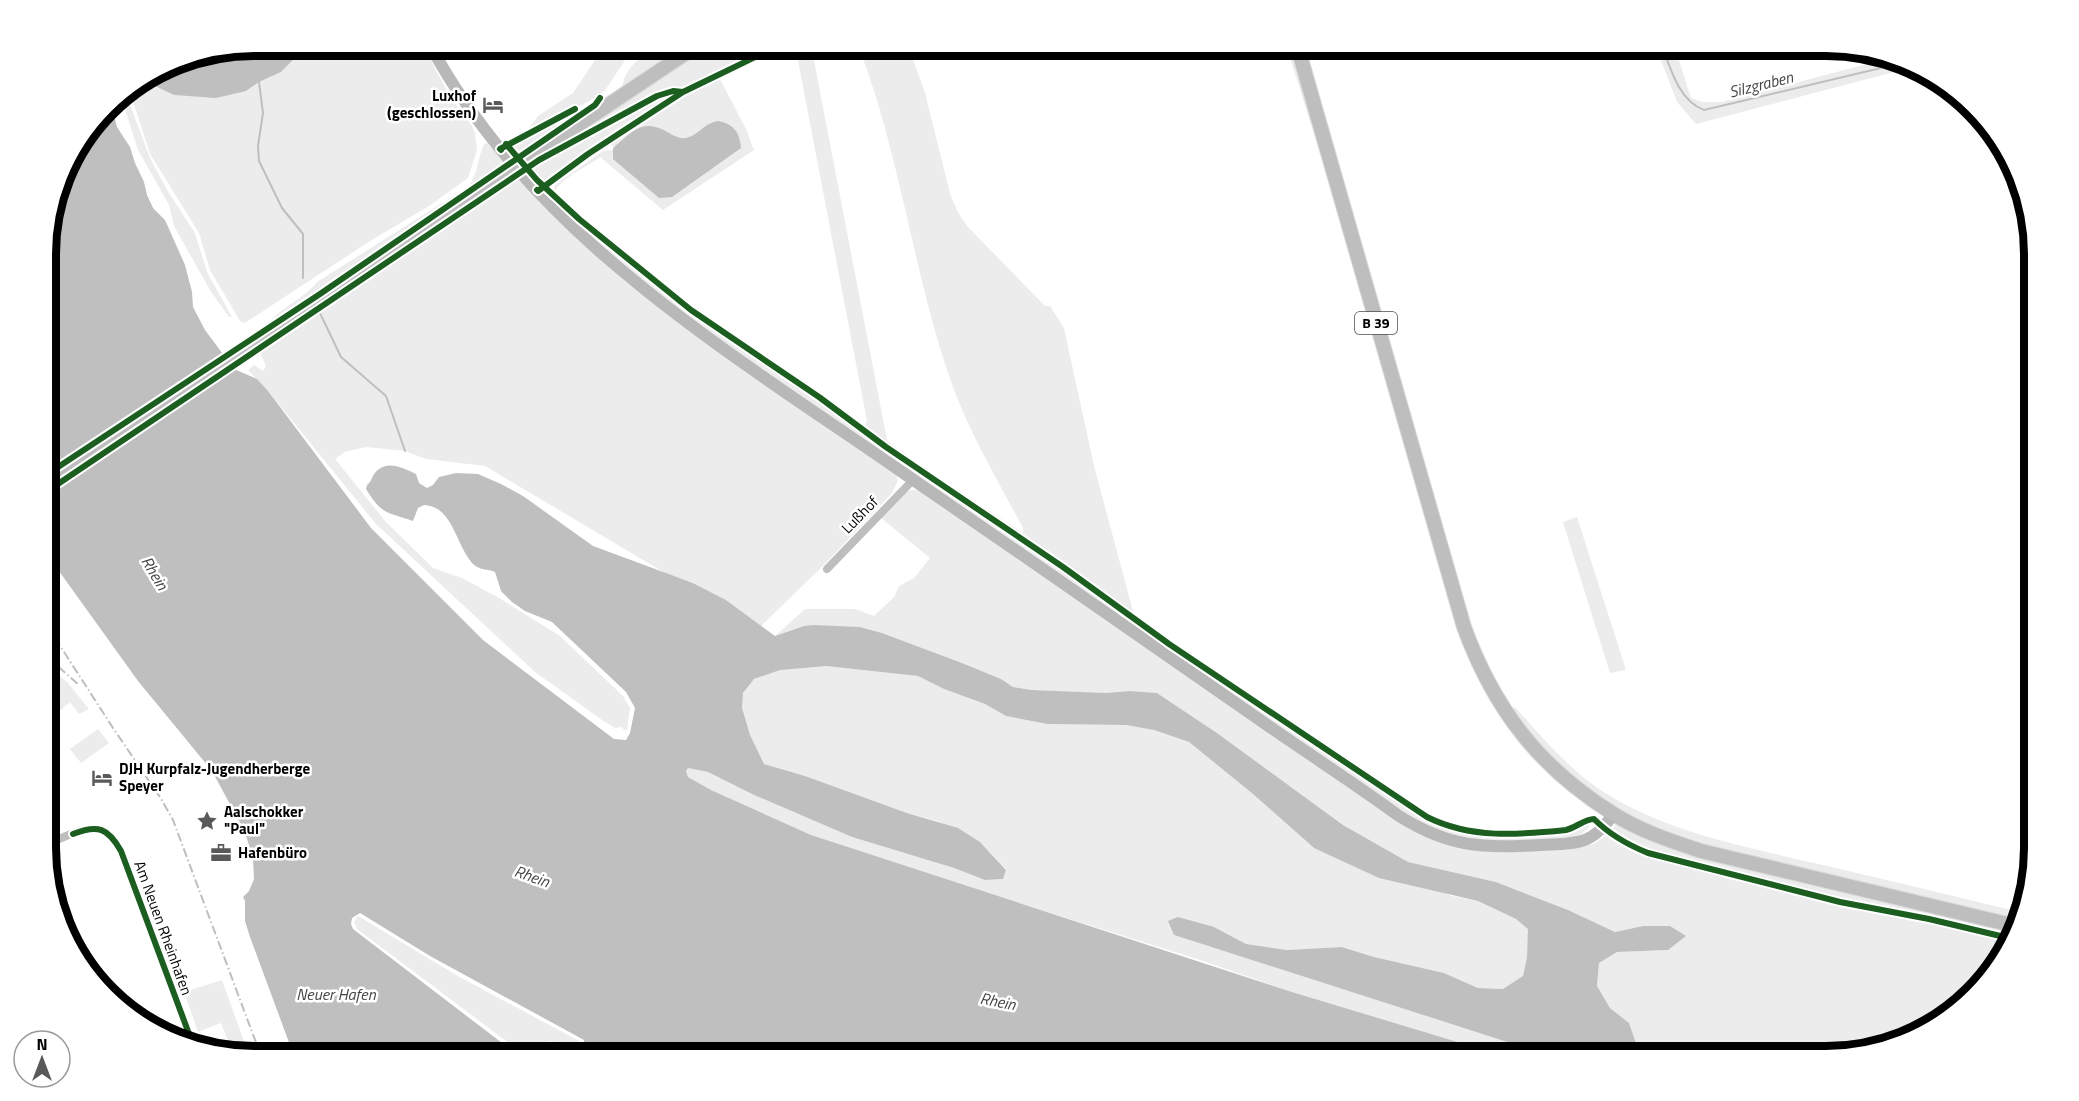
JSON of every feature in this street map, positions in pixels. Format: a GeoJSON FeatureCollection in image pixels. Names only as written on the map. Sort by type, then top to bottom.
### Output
{"type":"FeatureCollection","features":[{"type":"Feature","properties":{"kind":"main road"},"geometry":{"type":"LineString","coordinates":[[56,476],[682,56]]}},
{"type":"Feature","properties":{"kind":"main road","name":"B 39"},"geometry":{"type":"LineString","coordinates":[[1300,56],[1441,549],[1473,652],[1493,694],[1523,736],[1573,785],[1614,814],[1645,830],[1701,851],[2008,924]]}},
{"type":"Feature","properties":{"kind":"street"},"geometry":{"type":"LineString","coordinates":[[436,56],[445,73],[489,135],[548,203],[625,274],[676,314],[913,480],[1399,816],[1446,840],[1469,846],[1500,847],[1573,843],[1593,836],[1614,814]]}},
{"type":"Feature","properties":{"kind":"street","name":"Lußhof"},"geometry":{"type":"LineString","coordinates":[[826,569],[913,480]]}},
{"type":"Feature","properties":{"kind":"street","name":"Am Neuen Rheinhafen"},"geometry":{"type":"LineString","coordinates":[[56,841],[87,829],[101,829],[115,840],[122,851],[189,1035]]}},
{"type":"Feature","properties":{"kind":"shaded area"},"geometry":{"type":"Polygon","coordinates":[[[297,56],[429,56],[449,95],[472,126],[477,150],[468,178],[429,206],[370,241],[245,323],[240,321],[210,270],[199,233],[150,154],[132,98],[152,83],[174,95],[195,96],[246,91],[281,72],[297,56]]]}},
{"type":"Feature","properties":{"kind":"shaded area"},"geometry":{"type":"Polygon","coordinates":[[[598,56],[628,56],[598,97],[527,131],[538,116],[573,93],[598,56]]]}},
{"type":"Feature","properties":{"kind":"shaded area"},"geometry":{"type":"Polygon","coordinates":[[[643,56],[671,56],[622,88],[626,74],[643,56]]]}},
{"type":"Feature","properties":{"kind":"shaded area"},"geometry":{"type":"Polygon","coordinates":[[[692,56],[750,56],[692,85],[666,91],[549,153],[692,56]]]}},
{"type":"Feature","properties":{"kind":"shaded area"},"geometry":{"type":"Polygon","coordinates":[[[797,56],[813,56],[887,440],[899,451],[1023,533],[1023,528],[973,434],[949,376],[925,293],[885,127],[862,56],[912,56],[925,93],[951,197],[959,214],[967,226],[1045,306],[1050,306],[1064,328],[1094,466],[1134,615],[703,317],[625,256],[553,192],[555,185],[603,151],[621,149],[619,146],[606,146],[675,101],[719,77],[746,129],[754,150],[663,210],[600,157],[562,182],[555,192],[680,298],[865,425],[867,421],[797,56]]]}},
{"type":"Feature","properties":{"kind":"shaded area"},"geometry":{"type":"Polygon","coordinates":[[[1289,56],[1294,56],[1342,223],[1289,56]]]}},
{"type":"Feature","properties":{"kind":"shaded area"},"geometry":{"type":"Polygon","coordinates":[[[1659,56],[1678,56],[1691,98],[1702,102],[1721,102],[1875,62],[1900,71],[1696,124],[1677,102],[1659,56]]]}},
{"type":"Feature","properties":{"kind":"shaded area"},"geometry":{"type":"Polygon","coordinates":[[[673,93],[544,182],[540,182],[529,171],[543,161],[542,159],[646,104],[673,93]]]}},
{"type":"Feature","properties":{"kind":"shaded area"},"geometry":{"type":"Polygon","coordinates":[[[129,101],[150,158],[167,190],[195,233],[207,272],[232,317],[229,317],[210,290],[174,226],[169,205],[138,150],[123,105],[129,101]]]}},
{"type":"Feature","properties":{"kind":"shaded area"},"geometry":{"type":"Polygon","coordinates":[[[593,104],[517,156],[511,148],[511,145],[519,139],[593,104]]]}},
{"type":"Feature","properties":{"kind":"shaded area"},"geometry":{"type":"Polygon","coordinates":[[[487,143],[572,233],[628,284],[896,474],[898,480],[892,493],[824,565],[761,626],[726,600],[694,583],[665,573],[485,466],[426,459],[405,451],[366,447],[345,452],[335,459],[386,522],[433,568],[462,578],[560,636],[623,696],[630,708],[627,730],[622,727],[615,728],[605,722],[535,672],[376,524],[268,391],[248,370],[254,365],[263,371],[266,366],[258,343],[260,334],[273,318],[317,282],[469,186],[484,144],[487,143]]]}},
{"type":"Feature","properties":{"kind":"shaded area"},"geometry":{"type":"Polygon","coordinates":[[[552,198],[639,272],[690,311],[818,398],[886,449],[1052,561],[1117,608],[1119,617],[678,311],[605,251],[552,198]]]}},
{"type":"Feature","properties":{"kind":"shaded area"},"geometry":{"type":"Polygon","coordinates":[[[918,490],[1430,838],[1569,848],[1594,844],[1608,834],[1643,853],[1840,905],[2001,938],[1990,958],[1956,996],[1936,1012],[1889,1035],[1864,1042],[1838,1045],[1640,1045],[1636,1043],[1629,1023],[1610,1008],[1597,986],[1599,963],[1617,952],[1668,950],[1643,926],[1615,932],[1568,910],[1496,882],[1408,862],[1343,825],[1217,733],[1157,693],[1032,690],[1013,687],[1001,679],[962,663],[860,627],[804,626],[775,636],[805,609],[855,609],[874,616],[894,597],[899,586],[914,578],[930,558],[881,518],[906,492],[918,490]]]}},
{"type":"Feature","properties":{"kind":"shaded area"},"geometry":{"type":"Polygon","coordinates":[[[1577,517],[1626,670],[1610,673],[1563,522],[1577,517]]]}},
{"type":"Feature","properties":{"kind":"shaded area"},"geometry":{"type":"Polygon","coordinates":[[[1125,615],[1353,772],[1432,823],[1447,830],[1502,836],[1564,833],[1592,821],[1585,831],[1574,838],[1471,843],[1414,820],[1124,620],[1125,615]]]}},
{"type":"Feature","properties":{"kind":"shaded area"},"geometry":{"type":"Polygon","coordinates":[[[826,666],[918,676],[944,689],[985,704],[1006,716],[1047,724],[1126,725],[1154,730],[1189,742],[1314,848],[1452,896],[1478,901],[1516,919],[1529,928],[1527,957],[1523,977],[1503,989],[1478,988],[1444,973],[1374,957],[1343,947],[1287,950],[1246,944],[1214,927],[1174,935],[1517,1045],[1468,1045],[1292,992],[1200,960],[958,884],[811,835],[711,790],[688,777],[686,771],[688,768],[708,772],[752,794],[852,837],[954,868],[985,880],[1003,879],[1006,869],[980,842],[937,821],[764,764],[745,723],[742,708],[743,694],[749,684],[759,677],[800,667],[826,666]]]}},
{"type":"Feature","properties":{"kind":"shaded area"},"geometry":{"type":"Polygon","coordinates":[[[56,673],[68,683],[89,709],[79,714],[70,702],[56,714],[56,673]]]}},
{"type":"Feature","properties":{"kind":"shaded area"},"geometry":{"type":"Polygon","coordinates":[[[1514,706],[1554,750],[1587,780],[1623,804],[1649,816],[1731,843],[2013,911],[2003,935],[1674,859],[1635,846],[1612,831],[1622,813],[1574,780],[1536,742],[1513,713],[1514,706]]]}},
{"type":"Feature","properties":{"kind":"shaded area"},"geometry":{"type":"Polygon","coordinates":[[[98,729],[109,743],[81,763],[70,749],[98,729]]]}},
{"type":"Feature","properties":{"kind":"shaded area"},"geometry":{"type":"Polygon","coordinates":[[[358,916],[458,976],[581,1042],[579,1046],[557,1046],[552,1041],[542,1046],[512,1046],[357,929],[354,922],[358,916]]]}},
{"type":"Feature","properties":{"kind":"shaded area"},"geometry":{"type":"Polygon","coordinates":[[[222,980],[246,1045],[229,1044],[221,1023],[198,1032],[184,992],[222,980]]]}},
{"type":"Feature","properties":{"kind":"water"},"geometry":{"type":"Polygon","coordinates":[[[297,56],[281,72],[246,91],[216,98],[174,95],[152,83],[178,71],[215,59],[297,56]]]}},
{"type":"Feature","properties":{"kind":"water"},"geometry":{"type":"Polygon","coordinates":[[[113,113],[117,127],[130,147],[153,208],[165,220],[185,265],[192,292],[193,307],[205,330],[234,369],[257,379],[371,528],[483,640],[614,739],[626,740],[630,733],[635,708],[626,692],[552,622],[525,611],[512,602],[501,591],[495,572],[475,566],[442,512],[424,505],[418,508],[413,521],[391,514],[376,504],[366,489],[379,469],[384,466],[395,466],[406,469],[416,474],[419,483],[427,488],[433,485],[439,477],[456,473],[478,474],[523,496],[593,546],[693,583],[726,600],[775,636],[804,626],[860,627],[962,663],[1001,679],[1013,687],[1032,690],[1157,693],[1217,733],[1343,825],[1408,862],[1496,882],[1568,910],[1615,932],[1643,926],[1670,926],[1686,936],[1668,950],[1617,952],[1599,963],[1597,986],[1610,1008],[1629,1023],[1636,1043],[1640,1045],[1517,1045],[1174,935],[1168,921],[1178,917],[1214,927],[1246,944],[1287,950],[1342,947],[1444,973],[1478,988],[1503,989],[1523,976],[1527,957],[1528,929],[1516,919],[1478,901],[1379,878],[1314,848],[1189,742],[1154,730],[1126,725],[1047,724],[1006,716],[985,704],[944,689],[918,676],[826,666],[780,670],[754,679],[743,693],[742,708],[750,735],[764,764],[958,828],[980,842],[1006,870],[1003,879],[985,880],[954,868],[852,837],[752,794],[708,772],[688,768],[686,771],[688,777],[711,790],[811,835],[1292,992],[1468,1045],[586,1046],[584,1040],[430,956],[360,913],[352,918],[353,929],[506,1046],[290,1046],[245,921],[243,897],[249,891],[254,879],[253,859],[245,832],[212,771],[138,681],[56,567],[56,241],[59,215],[76,166],[96,133],[113,113]]]}},
{"type":"Feature","properties":{"kind":"water"},"geometry":{"type":"Polygon","coordinates":[[[719,121],[729,124],[735,130],[741,148],[672,197],[659,198],[613,159],[613,148],[639,128],[652,126],[677,137],[686,138],[719,121]]]}},
{"type":"Feature","properties":{"kind":"pier"},"geometry":{"type":"Polygon","coordinates":[[[225,354],[236,367],[56,487],[56,466],[225,354]]]}},
{"type":"Feature","properties":{"kind":"waterway","name":"Silzgraben"},"geometry":{"type":"LineString","coordinates":[[1666,56],[1682,92],[1695,106],[1704,110],[1889,66]]}},
{"type":"Feature","properties":{"kind":"waterway"},"geometry":{"type":"LineString","coordinates":[[259,82],[263,113],[258,146],[259,161],[282,208],[303,234],[303,278]]}},
{"type":"Feature","properties":{"kind":"waterway"},"geometry":{"type":"LineString","coordinates":[[318,309],[341,357],[386,396],[405,451]]}},
{"type":"Feature","properties":{"kind":"railway"},"geometry":{"type":"LineString","coordinates":[[56,640],[173,820],[257,1046]]}},
{"type":"Feature","properties":{"kind":"railway"},"geometry":{"type":"LineString","coordinates":[[56,665],[78,684]]}},
{"type":"Feature","properties":{"kind":"cycle path"},"geometry":{"type":"LineString","coordinates":[[537,190],[683,92],[757,56]]}},
{"type":"Feature","properties":{"kind":"cycle path"},"geometry":{"type":"LineString","coordinates":[[56,485],[539,160],[657,96],[673,91],[683,92]]}},
{"type":"Feature","properties":{"kind":"cycle path"},"geometry":{"type":"LineString","coordinates":[[56,468],[320,294],[595,105],[600,98]]}},
{"type":"Feature","properties":{"kind":"cycle path"},"geometry":{"type":"LineString","coordinates":[[501,150],[575,109]]}},
{"type":"Feature","properties":{"kind":"cycle path"},"geometry":{"type":"LineString","coordinates":[[506,144],[537,180],[579,219],[691,310],[819,397],[886,447],[1063,567],[1169,644],[1427,817],[1461,829],[1495,834],[1566,830],[1594,819],[1619,839],[1648,853],[1840,902],[1929,919],[2002,936]]}},
{"type":"Feature","properties":{"kind":"cycle path"},"geometry":{"type":"LineString","coordinates":[[73,834],[89,829],[101,830],[112,837],[121,851],[189,1035]]}},
{"type":"Feature","properties":{"kind":"place","name":"Luxhof (geschlossen)"},"geometry":{"type":"Point","coordinates":[493,105]}},
{"type":"Feature","properties":{"kind":"place","name":"DJH Kurpfalz-Jugendherberge Speyer"},"geometry":{"type":"Point","coordinates":[102,778]}},
{"type":"Feature","properties":{"kind":"place","name":"Aalschokker \"Paul\""},"geometry":{"type":"Point","coordinates":[207,821]}},
{"type":"Feature","properties":{"kind":"place","name":"Hafenbüro"},"geometry":{"type":"Point","coordinates":[221,853]}},
{"type":"Feature","properties":{"kind":"water label","name":"Rhein"},"geometry":{"type":"Point","coordinates":[155,573]}},
{"type":"Feature","properties":{"kind":"water label","name":"Rhein"},"geometry":{"type":"Point","coordinates":[532,876]}},
{"type":"Feature","properties":{"kind":"water label","name":"Neuer Hafen"},"geometry":{"type":"Point","coordinates":[336,994]}},
{"type":"Feature","properties":{"kind":"water label","name":"Rhein"},"geometry":{"type":"Point","coordinates":[998,1001]}}]}
